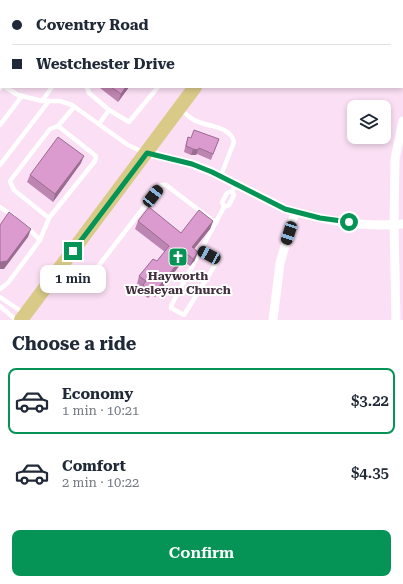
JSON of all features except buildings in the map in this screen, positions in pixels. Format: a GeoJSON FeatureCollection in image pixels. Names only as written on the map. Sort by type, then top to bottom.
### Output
{"type":"FeatureCollection","features":[{"type":"Feature","properties":{"kind":"main road"},"geometry":{"type":"LineString","coordinates":[[21,318],[147,153],[192,88]]}},
{"type":"Feature","properties":{"kind":"street"},"geometry":{"type":"LineString","coordinates":[[396,320],[398,224],[395,159],[403,121]]}},
{"type":"Feature","properties":{"kind":"street"},"geometry":{"type":"LineString","coordinates":[[147,153],[192,164],[221,176],[234,187],[295,212],[335,221],[398,224]]}},
{"type":"Feature","properties":{"kind":"street"},"geometry":{"type":"LineString","coordinates":[[273,320],[280,263],[295,212]]}},
{"type":"Feature","properties":{"kind":"lane"},"geometry":{"type":"LineString","coordinates":[[7,88],[22,96],[42,101],[60,101],[74,107],[128,146],[147,153]]}},
{"type":"Feature","properties":{"kind":"lane"},"geometry":{"type":"LineString","coordinates":[[42,101],[51,88]]}},
{"type":"Feature","properties":{"kind":"lane"},"geometry":{"type":"LineString","coordinates":[[87,88],[89,93],[110,110],[129,122],[157,88]]}},
{"type":"Feature","properties":{"kind":"lane"},"geometry":{"type":"LineString","coordinates":[[0,125],[22,96]]}},
{"type":"Feature","properties":{"kind":"lane"},"geometry":{"type":"LineString","coordinates":[[0,165],[49,101]]}},
{"type":"Feature","properties":{"kind":"lane"},"geometry":{"type":"LineString","coordinates":[[49,218],[14,190],[10,186],[10,181],[50,129],[58,126],[74,107]]}},
{"type":"Feature","properties":{"kind":"lane"},"geometry":{"type":"LineString","coordinates":[[179,108],[194,120],[225,131],[232,137],[234,142],[221,176]]}},
{"type":"Feature","properties":{"kind":"lane"},"geometry":{"type":"LineString","coordinates":[[98,124],[110,110]]}},
{"type":"Feature","properties":{"kind":"lane"},"geometry":{"type":"LineString","coordinates":[[0,289],[8,283],[40,240],[49,218],[95,161],[96,156],[90,150],[58,126]]}},
{"type":"Feature","properties":{"kind":"lane"},"geometry":{"type":"LineString","coordinates":[[64,263],[81,274],[91,273],[96,269],[161,185],[166,186],[216,223]]}},
{"type":"Feature","properties":{"kind":"lane"},"geometry":{"type":"LineString","coordinates":[[224,207],[222,202],[227,193],[234,187]]}},
{"type":"Feature","properties":{"kind":"lane"},"geometry":{"type":"LineString","coordinates":[[202,251],[217,259],[217,262],[184,315],[171,308],[172,304],[202,251],[224,207],[229,205],[232,200],[234,195],[234,187]]}},
{"type":"Feature","properties":{"kind":"lane"},"geometry":{"type":"LineString","coordinates":[[0,207],[17,219]]}},
{"type":"Feature","properties":{"kind":"lane"},"geometry":{"type":"LineString","coordinates":[[22,223],[34,231],[40,240]]}},
{"type":"Feature","properties":{"kind":"lane"},"geometry":{"type":"LineString","coordinates":[[0,297],[21,318]]}},
{"type":"Feature","properties":{"kind":"lane"},"geometry":{"type":"LineString","coordinates":[[0,306],[21,318]]}},
{"type":"Feature","properties":{"kind":"place","name":"Hayworth Wesleyan Church"},"geometry":{"type":"Point","coordinates":[178,257]}},
{"type":"Feature","properties":{"kind":"route"},"geometry":{"type":"LineString","coordinates":[[73,251],[147,153],[192,164],[227,178],[285,209],[320,218],[349,222]]}}]}
